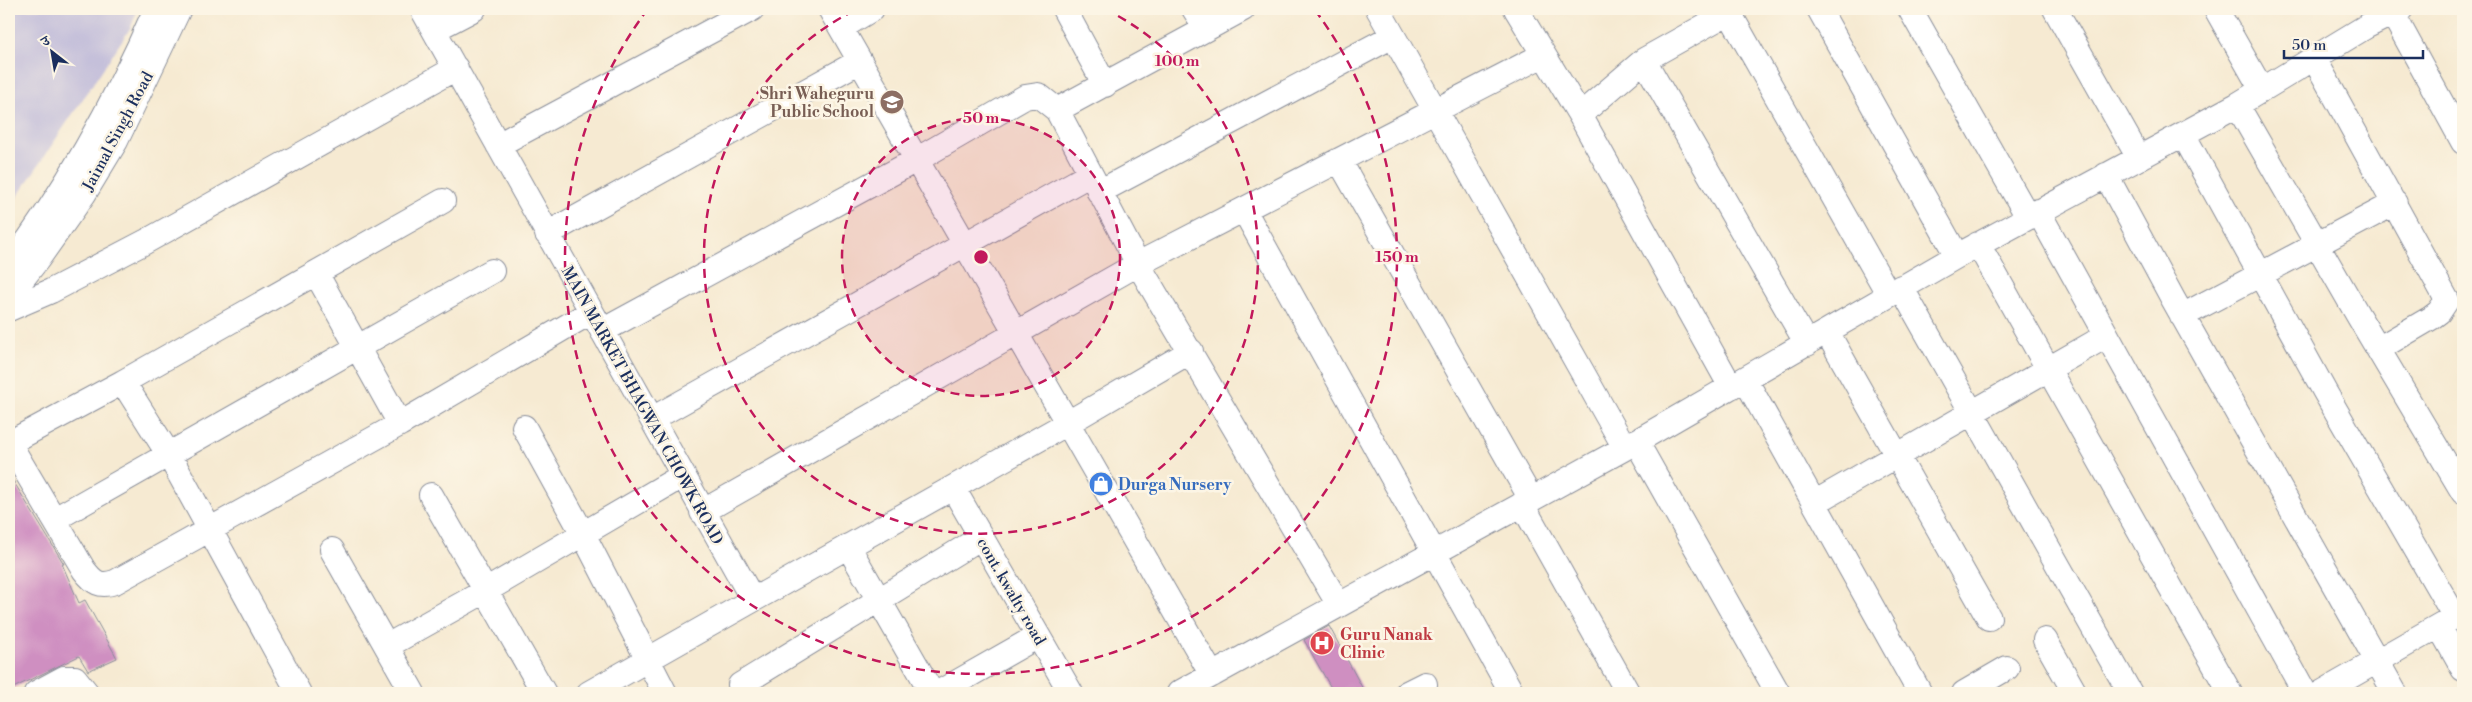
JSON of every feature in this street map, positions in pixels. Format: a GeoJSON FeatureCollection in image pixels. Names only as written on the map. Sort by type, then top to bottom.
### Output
{"type":"FeatureCollection","features":[{"type":"Feature","properties":{"kind":"street"},"geometry":{"type":"LineString","coordinates":[[9,266],[78,166],[138,50],[156,9]]}},
{"type":"Feature","properties":{"kind":"street","name":"Jaimal Singh Road"},"geometry":{"type":"LineString","coordinates":[[9,296],[84,194],[116,141],[179,9]]}},
{"type":"Feature","properties":{"kind":"street","name":"MAIN MARKET BHAGWAN CHOWK ROAD"},"geometry":{"type":"LineString","coordinates":[[422,9],[753,600]]}},
{"type":"Feature","properties":{"kind":"street"},"geometry":{"type":"LineString","coordinates":[[434,30],[474,9]]}},
{"type":"Feature","properties":{"kind":"street"},"geometry":{"type":"LineString","coordinates":[[498,146],[752,9]]}},
{"type":"Feature","properties":{"kind":"street"},"geometry":{"type":"LineString","coordinates":[[872,9],[835,18],[966,243],[1015,336],[1212,675]]}},
{"type":"Feature","properties":{"kind":"street"},"geometry":{"type":"LineString","coordinates":[[1064,9],[1105,85]]}},
{"type":"Feature","properties":{"kind":"street"},"geometry":{"type":"LineString","coordinates":[[1057,110],[1105,85],[1200,18],[1242,9]]}},
{"type":"Feature","properties":{"kind":"street"},"geometry":{"type":"LineString","coordinates":[[1378,9],[1435,112],[1778,693]]}},
{"type":"Feature","properties":{"kind":"street"},"geometry":{"type":"LineString","coordinates":[[1516,9],[1738,383],[1814,503],[1920,693]]}},
{"type":"Feature","properties":{"kind":"street"},"geometry":{"type":"LineString","coordinates":[[1819,9],[1957,256]]}},
{"type":"Feature","properties":{"kind":"street"},"geometry":{"type":"LineString","coordinates":[[1910,9],[2106,336],[2305,693]]}},
{"type":"Feature","properties":{"kind":"street"},"geometry":{"type":"LineString","coordinates":[[2055,9],[2140,158]]}},
{"type":"Feature","properties":{"kind":"street"},"geometry":{"type":"LineString","coordinates":[[2216,9],[2262,90]]}},
{"type":"Feature","properties":{"kind":"street"},"geometry":{"type":"LineString","coordinates":[[1580,116],[1644,60],[1730,10],[1895,291],[1971,414],[2130,693]]}},
{"type":"Feature","properties":{"kind":"street"},"geometry":{"type":"LineString","coordinates":[[1179,693],[1631,444],[1978,244],[2237,105],[2314,58],[2362,17],[2397,11],[2463,142]]}},
{"type":"Feature","properties":{"kind":"street"},"geometry":{"type":"LineString","coordinates":[[652,420],[966,243],[1094,184],[1393,36]]}},
{"type":"Feature","properties":{"kind":"street"},"geometry":{"type":"LineString","coordinates":[[702,512],[1015,336],[1138,264],[1543,55]]}},
{"type":"Feature","properties":{"kind":"street"},"geometry":{"type":"LineString","coordinates":[[2314,58],[2395,203],[2455,295],[2431,318],[2378,349]]}},
{"type":"Feature","properties":{"kind":"street"},"geometry":{"type":"LineString","coordinates":[[1644,60],[1806,344]]}},
{"type":"Feature","properties":{"kind":"street"},"geometry":{"type":"LineString","coordinates":[[547,234],[860,61]]}},
{"type":"Feature","properties":{"kind":"street"},"geometry":{"type":"LineString","coordinates":[[9,309],[51,291],[138,246],[456,68]]}},
{"type":"Feature","properties":{"kind":"street"},"geometry":{"type":"LineString","coordinates":[[443,201],[123,382],[9,443],[92,581],[105,586],[400,424],[596,322],[918,159],[1025,97],[1038,95],[1057,110],[1094,184],[1138,264],[1339,605]]}},
{"type":"Feature","properties":{"kind":"street"},"geometry":{"type":"LineString","coordinates":[[2237,105],[2463,492]]}},
{"type":"Feature","properties":{"kind":"street"},"geometry":{"type":"LineString","coordinates":[[2183,134],[2325,392],[2453,618],[2463,669]]}},
{"type":"Feature","properties":{"kind":"street"},"geometry":{"type":"LineString","coordinates":[[1339,160],[1527,501],[1628,693]]}},
{"type":"Feature","properties":{"kind":"street"},"geometry":{"type":"LineString","coordinates":[[2106,175],[2182,316],[2395,693]]}},
{"type":"Feature","properties":{"kind":"street"},"geometry":{"type":"LineString","coordinates":[[2182,316],[2318,246],[2395,203]]}},
{"type":"Feature","properties":{"kind":"street"},"geometry":{"type":"LineString","coordinates":[[1244,210],[1512,693]]}},
{"type":"Feature","properties":{"kind":"street"},"geometry":{"type":"LineString","coordinates":[[1978,244],[2230,693]]}},
{"type":"Feature","properties":{"kind":"street"},"geometry":{"type":"LineString","coordinates":[[55,519],[492,272]]}},
{"type":"Feature","properties":{"kind":"street"},"geometry":{"type":"LineString","coordinates":[[316,273],[400,424]]}},
{"type":"Feature","properties":{"kind":"street"},"geometry":{"type":"LineString","coordinates":[[1827,332],[1989,618]]}},
{"type":"Feature","properties":{"kind":"street"},"geometry":{"type":"LineString","coordinates":[[1814,503],[2106,336]]}},
{"type":"Feature","properties":{"kind":"street"},"geometry":{"type":"LineString","coordinates":[[589,693],[1066,424],[1191,351]]}},
{"type":"Feature","properties":{"kind":"street"},"geometry":{"type":"LineString","coordinates":[[123,382],[169,455],[299,693]]}},
{"type":"Feature","properties":{"kind":"street"},"geometry":{"type":"LineString","coordinates":[[524,428],[583,534],[665,693]]}},
{"type":"Feature","properties":{"kind":"street"},"geometry":{"type":"LineString","coordinates":[[387,646],[488,590],[682,476]]}},
{"type":"Feature","properties":{"kind":"street","name":"cont. kwalty road"},"geometry":{"type":"LineString","coordinates":[[953,488],[980,538],[1071,693]]}},
{"type":"Feature","properties":{"kind":"street"},"geometry":{"type":"LineString","coordinates":[[431,495],[488,590],[544,693]]}},
{"type":"Feature","properties":{"kind":"street"},"geometry":{"type":"LineString","coordinates":[[740,685],[980,538]]}},
{"type":"Feature","properties":{"kind":"street"},"geometry":{"type":"LineString","coordinates":[[848,546],[932,693]]}},
{"type":"Feature","properties":{"kind":"street"},"geometry":{"type":"LineString","coordinates":[[332,550],[413,693]]}},
{"type":"Feature","properties":{"kind":"street"},"geometry":{"type":"LineString","coordinates":[[2330,691],[2453,618]]}},
{"type":"Feature","properties":{"kind":"street"},"geometry":{"type":"LineString","coordinates":[[938,693],[1038,636]]}},
{"type":"Feature","properties":{"kind":"street"},"geometry":{"type":"LineString","coordinates":[[2045,640],[2074,693]]}},
{"type":"Feature","properties":{"kind":"street"},"geometry":{"type":"LineString","coordinates":[[1964,693],[2007,668]]}},
{"type":"Feature","properties":{"kind":"street"},"geometry":{"type":"LineString","coordinates":[[36,693],[69,677],[76,678],[87,693]]}},
{"type":"Feature","properties":{"kind":"shaded area"},"geometry":{"type":"Polygon","coordinates":[[[9,9],[138,9],[131,27],[9,209],[9,9]]]}},
{"type":"Feature","properties":{"kind":"building"},"geometry":{"type":"Polygon","coordinates":[[[9,474],[64,564],[62,564],[79,603],[85,600],[117,658],[88,671],[79,656],[9,690],[9,474]]]}},
{"type":"Feature","properties":{"kind":"building"},"geometry":{"type":"Polygon","coordinates":[[[1329,626],[1365,693],[1334,693],[1304,640],[1329,626]]]}},
{"type":"Feature","properties":{"kind":"place","name":"Shri Waheguru Public School"},"geometry":{"type":"Point","coordinates":[892,102]}},
{"type":"Feature","properties":{"kind":"place","name":"Durga Nursery"},"geometry":{"type":"Point","coordinates":[1101,484]}},
{"type":"Feature","properties":{"kind":"place","name":"Guru Nanak Clinic"},"geometry":{"type":"Point","coordinates":[1322,643]}}]}
